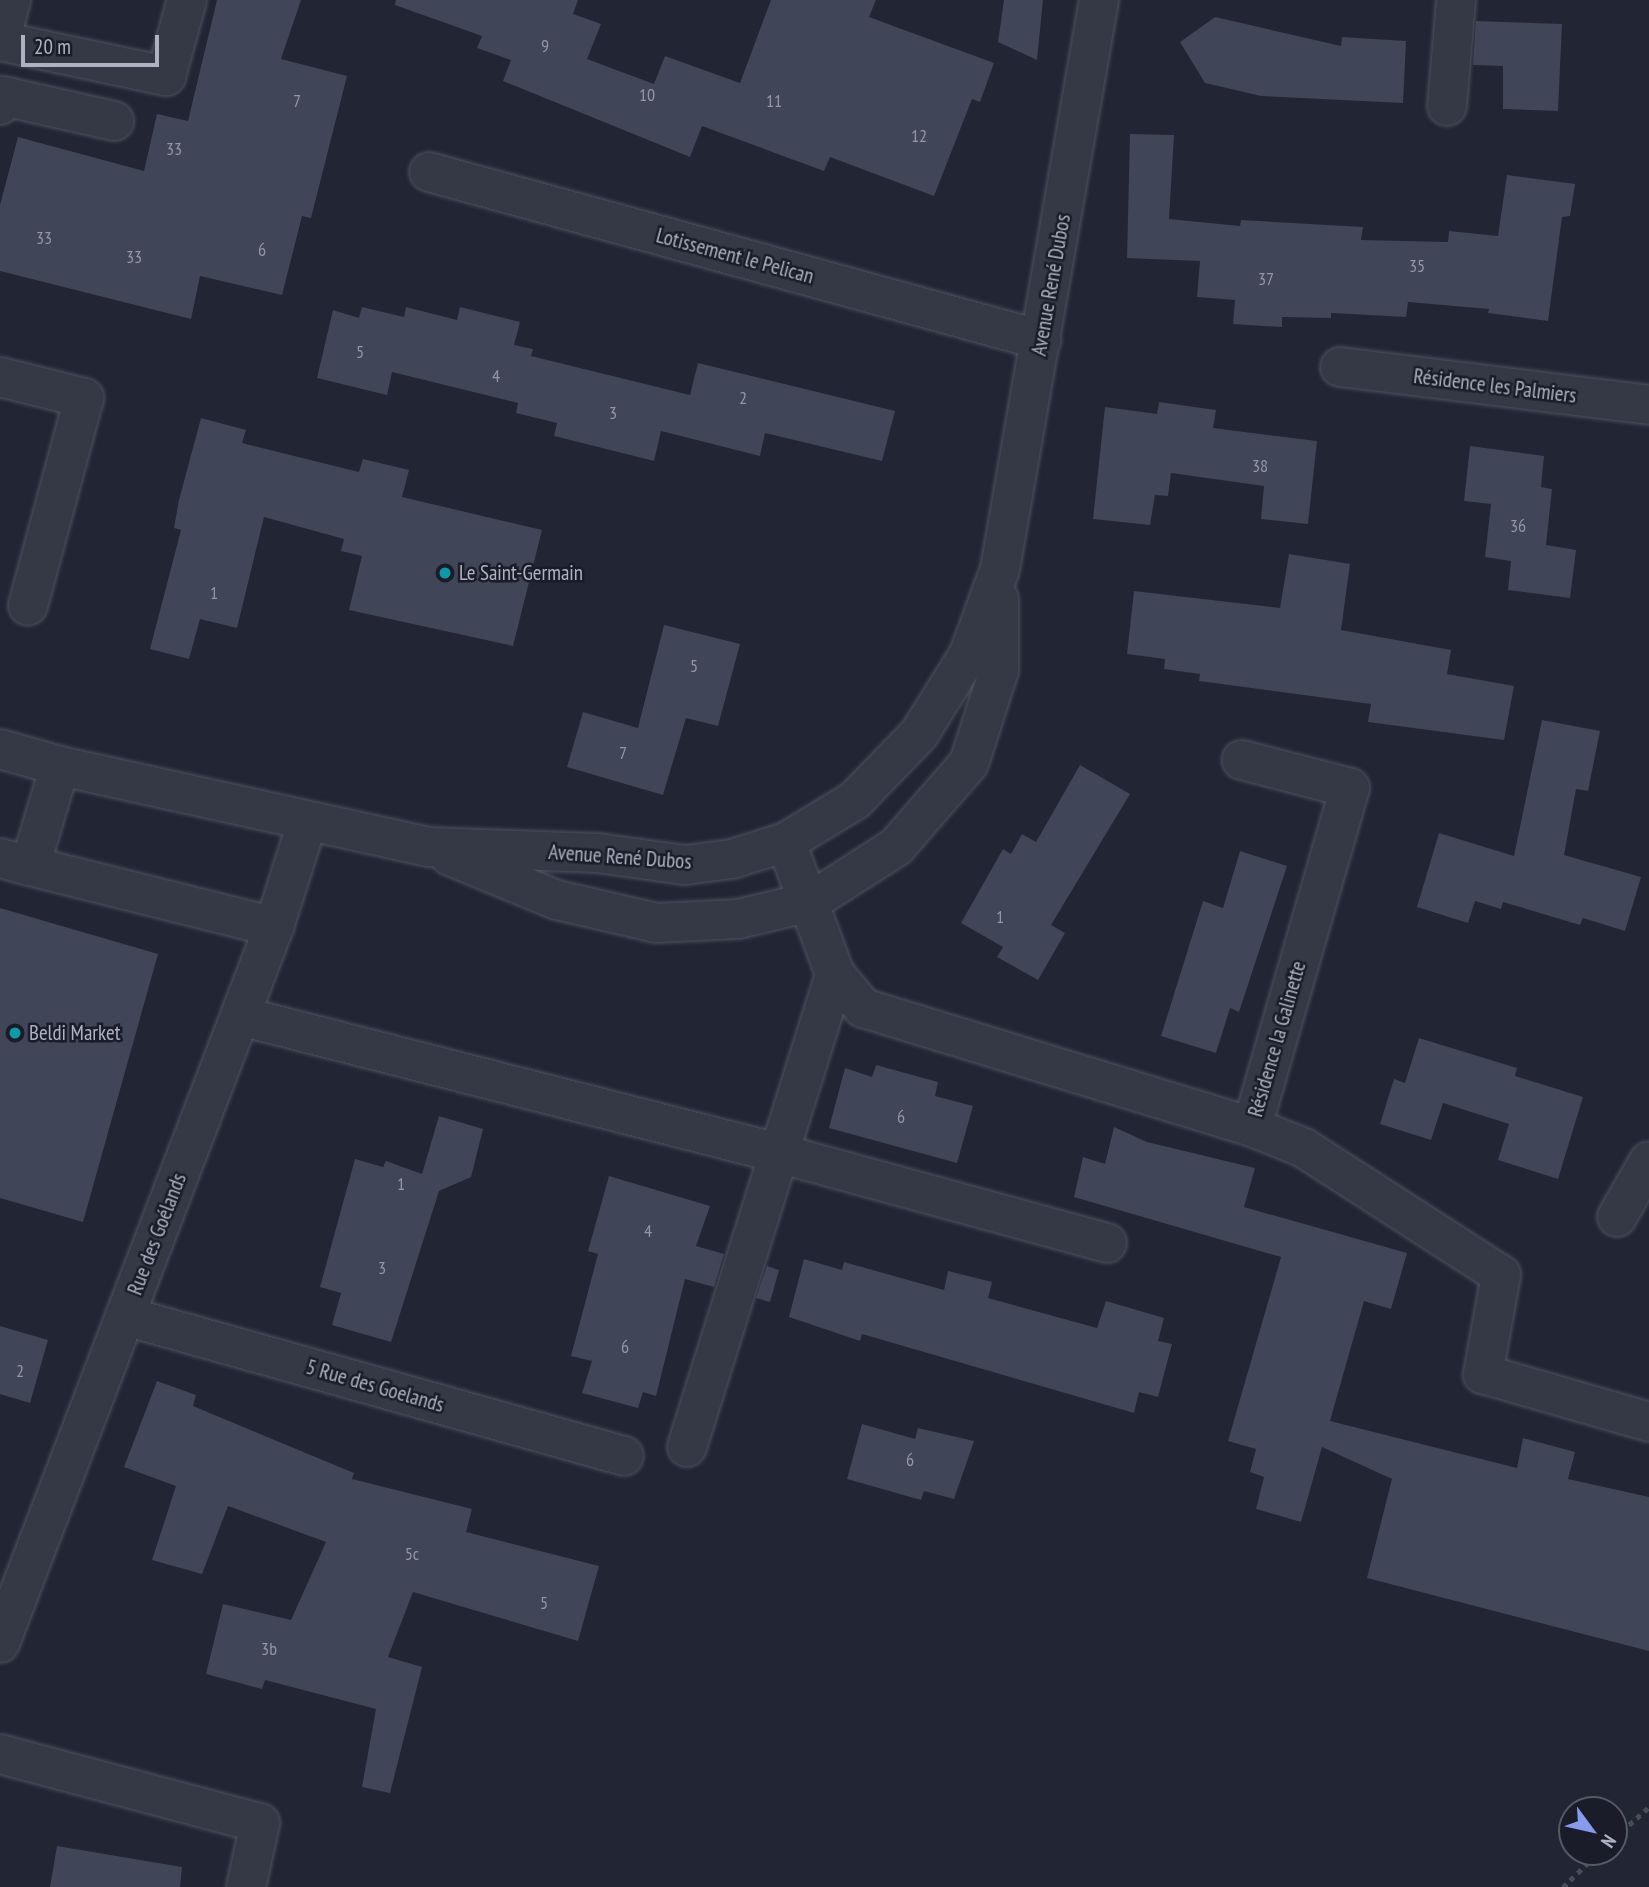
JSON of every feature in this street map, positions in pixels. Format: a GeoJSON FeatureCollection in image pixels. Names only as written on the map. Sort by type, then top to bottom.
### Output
{"type":"FeatureCollection","features":[{"type":"Feature","properties":{"kind":"street"},"geometry":{"type":"LineString","coordinates":[[11,0],[0,41],[166,76],[187,0]]}},
{"type":"Feature","properties":{"kind":"street","name":"Avenue René Dubos"},"geometry":{"type":"LineString","coordinates":[[429,847],[557,900],[656,923],[737,919],[810,902],[896,847],[969,763],[999,670],[1000,569],[1099,0]]}},
{"type":"Feature","properties":{"kind":"street"},"geometry":{"type":"LineString","coordinates":[[1447,106],[1456,0]]}},
{"type":"Feature","properties":{"kind":"street"},"geometry":{"type":"LineString","coordinates":[[0,105],[3,96],[114,121]]}},
{"type":"Feature","properties":{"kind":"street","name":"Lotissement le Pelican"},"geometry":{"type":"LineString","coordinates":[[429,172],[1041,340]]}},
{"type":"Feature","properties":{"kind":"street","name":"Résidence les Palmiers"},"geometry":{"type":"LineString","coordinates":[[1340,367],[1649,405]]}},
{"type":"Feature","properties":{"kind":"street"},"geometry":{"type":"LineString","coordinates":[[0,377],[84,398],[28,606]]}},
{"type":"Feature","properties":{"kind":"street","name":"Avenue René Dubos"},"geometry":{"type":"LineString","coordinates":[[0,748],[60,766],[429,847],[598,853],[685,865],[732,859],[786,842],[855,800],[919,734],[969,654],[1000,569]]}},
{"type":"Feature","properties":{"kind":"street","name":"Résidence la Galinette"},"geometry":{"type":"LineString","coordinates":[[835,974],[863,1008],[1252,1127],[1350,788],[1242,760]]}},
{"type":"Feature","properties":{"kind":"street"},"geometry":{"type":"LineString","coordinates":[[60,766],[15,862],[274,927]]}},
{"type":"Feature","properties":{"kind":"street","name":"Rue des Goélands"},"geometry":{"type":"LineString","coordinates":[[0,1643],[274,927],[307,822]]}},
{"type":"Feature","properties":{"kind":"street"},"geometry":{"type":"LineString","coordinates":[[687,1447],[835,974],[786,842]]}},
{"type":"Feature","properties":{"kind":"street"},"geometry":{"type":"LineString","coordinates":[[240,1016],[778,1153],[1107,1243]]}},
{"type":"Feature","properties":{"kind":"street"},"geometry":{"type":"LineString","coordinates":[[1252,1127],[1304,1149],[1501,1275],[1483,1374],[1649,1422]]}},
{"type":"Feature","properties":{"kind":"street"},"geometry":{"type":"LineString","coordinates":[[1617,1217],[1649,1161]]}},
{"type":"Feature","properties":{"kind":"street","name":"5 Rue des Goelands"},"geometry":{"type":"LineString","coordinates":[[125,1316],[624,1455]]}},
{"type":"Feature","properties":{"kind":"street"},"geometry":{"type":"LineString","coordinates":[[0,1754],[260,1823],[246,1887]]}},
{"type":"Feature","properties":{"kind":"path"},"geometry":{"type":"LineString","coordinates":[[1628,1826],[1649,1807]]}},
{"type":"Feature","properties":{"kind":"path"},"geometry":{"type":"LineString","coordinates":[[1563,1887],[1585,1866]]}},
{"type":"Feature","properties":{"kind":"building"},"geometry":{"type":"Polygon","coordinates":[[[217,0],[301,0],[281,59],[347,76],[311,218],[302,216],[282,295],[200,276],[191,319],[0,271],[0,205],[18,137],[144,171],[157,114],[188,121],[217,0]]]}},
{"type":"Feature","properties":{"kind":"building"},"geometry":{"type":"Polygon","coordinates":[[[396,0],[578,0],[573,14],[601,24],[587,59],[654,84],[665,56],[740,83],[771,0],[876,0],[869,17],[994,63],[980,102],[972,99],[934,196],[830,157],[824,171],[702,126],[690,157],[503,81],[511,60],[477,48],[482,36],[395,5],[396,0]]]}},
{"type":"Feature","properties":{"kind":"building"},"geometry":{"type":"Polygon","coordinates":[[[1004,0],[1043,0],[1037,60],[998,42],[1004,0]]]}},
{"type":"Feature","properties":{"kind":"building"},"geometry":{"type":"Polygon","coordinates":[[[1215,17],[1341,46],[1342,37],[1406,41],[1403,103],[1261,96],[1205,83],[1180,42],[1215,17]]]}},
{"type":"Feature","properties":{"kind":"building"},"geometry":{"type":"Polygon","coordinates":[[[1476,21],[1562,24],[1558,111],[1503,109],[1503,66],[1473,65],[1476,21]]]}},
{"type":"Feature","properties":{"kind":"building"},"geometry":{"type":"Polygon","coordinates":[[[1130,134],[1174,135],[1169,219],[1240,226],[1241,220],[1363,227],[1361,240],[1448,242],[1449,231],[1498,236],[1507,175],[1575,184],[1570,216],[1562,217],[1548,321],[1488,313],[1489,309],[1408,302],[1406,317],[1331,313],[1331,318],[1282,317],[1282,327],[1233,324],[1235,300],[1197,297],[1200,261],[1127,258],[1130,134]]]}},
{"type":"Feature","properties":{"kind":"building"},"geometry":{"type":"Polygon","coordinates":[[[362,307],[404,317],[406,307],[457,320],[460,307],[520,322],[514,345],[533,349],[531,356],[690,395],[698,363],[895,411],[882,461],[765,433],[760,456],[661,431],[654,461],[554,436],[557,423],[516,413],[518,403],[392,372],[387,395],[317,378],[333,310],[359,318],[362,307]]]}},
{"type":"Feature","properties":{"kind":"building"},"geometry":{"type":"Polygon","coordinates":[[[1159,402],[1216,410],[1213,428],[1317,441],[1308,524],[1261,519],[1264,486],[1171,473],[1168,496],[1155,495],[1150,525],[1093,519],[1105,407],[1157,414],[1159,402]]]}},
{"type":"Feature","properties":{"kind":"building"},"geometry":{"type":"Polygon","coordinates":[[[201,418],[246,430],[242,443],[359,472],[363,459],[409,470],[402,497],[542,530],[513,646],[349,610],[362,556],[341,551],[344,539],[264,517],[237,628],[200,619],[189,659],[150,649],[181,530],[174,528],[179,500],[201,418]]]}},
{"type":"Feature","properties":{"kind":"building"},"geometry":{"type":"Polygon","coordinates":[[[1470,446],[1544,456],[1541,487],[1552,489],[1546,545],[1576,550],[1570,598],[1508,590],[1511,561],[1485,557],[1491,504],[1464,501],[1470,446]]]}},
{"type":"Feature","properties":{"kind":"building"},"geometry":{"type":"Polygon","coordinates":[[[1289,554],[1350,564],[1341,630],[1451,650],[1447,674],[1514,686],[1504,740],[1368,722],[1371,704],[1199,681],[1200,674],[1164,669],[1165,659],[1127,654],[1134,591],[1280,608],[1289,554]]]}},
{"type":"Feature","properties":{"kind":"building"},"geometry":{"type":"Polygon","coordinates":[[[664,625],[740,644],[718,726],[686,718],[663,795],[567,767],[583,712],[638,728],[664,625]]]}},
{"type":"Feature","properties":{"kind":"building"},"geometry":{"type":"Polygon","coordinates":[[[1542,720],[1600,731],[1588,791],[1576,789],[1564,855],[1641,877],[1625,931],[1583,918],[1580,925],[1503,902],[1501,909],[1475,901],[1468,923],[1417,907],[1439,833],[1514,856],[1542,720]]]}},
{"type":"Feature","properties":{"kind":"building"},"geometry":{"type":"Polygon","coordinates":[[[1080,765],[1130,794],[1051,925],[1065,933],[1038,980],[997,957],[1003,947],[961,923],[1003,849],[1011,854],[1022,834],[1036,842],[1080,765]]]}},
{"type":"Feature","properties":{"kind":"building"},"geometry":{"type":"Polygon","coordinates":[[[1240,851],[1287,866],[1239,1012],[1230,1008],[1216,1053],[1161,1036],[1203,901],[1223,908],[1240,851]]]}},
{"type":"Feature","properties":{"kind":"building"},"geometry":{"type":"Polygon","coordinates":[[[0,908],[158,954],[83,1222],[0,1198],[0,908]]]}},
{"type":"Feature","properties":{"kind":"building"},"geometry":{"type":"Polygon","coordinates":[[[1419,1038],[1517,1068],[1515,1076],[1583,1097],[1558,1179],[1498,1160],[1509,1124],[1443,1103],[1431,1140],[1380,1124],[1394,1079],[1405,1083],[1419,1038]]]}},
{"type":"Feature","properties":{"kind":"building"},"geometry":{"type":"Polygon","coordinates":[[[876,1065],[938,1082],[935,1096],[973,1106],[957,1163],[829,1128],[845,1068],[872,1077],[876,1065]]]}},
{"type":"Feature","properties":{"kind":"building"},"geometry":{"type":"Polygon","coordinates":[[[439,1116],[483,1129],[471,1177],[439,1191],[391,1342],[332,1325],[341,1293],[320,1287],[355,1159],[383,1167],[386,1161],[422,1174],[439,1116]]]}},
{"type":"Feature","properties":{"kind":"building"},"geometry":{"type":"Polygon","coordinates":[[[1114,1127],[1147,1142],[1255,1168],[1244,1207],[1407,1253],[1391,1309],[1364,1301],[1330,1421],[1517,1468],[1523,1438],[1575,1452],[1568,1479],[1649,1497],[1649,1651],[1367,1578],[1392,1479],[1322,1447],[1301,1522],[1256,1509],[1264,1477],[1250,1472],[1256,1449],[1228,1441],[1281,1257],[1074,1197],[1083,1157],[1105,1164],[1114,1127]]]}},
{"type":"Feature","properties":{"kind":"building"},"geometry":{"type":"Polygon","coordinates":[[[609,1176],[710,1206],[696,1246],[724,1254],[714,1287],[685,1279],[656,1396],[643,1392],[638,1408],[582,1393],[592,1361],[571,1356],[598,1254],[588,1251],[609,1176]]]}},
{"type":"Feature","properties":{"kind":"building"},"geometry":{"type":"Polygon","coordinates":[[[804,1259],[842,1270],[844,1262],[944,1290],[948,1271],[992,1282],[988,1298],[1097,1328],[1106,1301],[1164,1318],[1158,1341],[1172,1344],[1158,1397],[1139,1392],[1134,1413],[862,1334],[860,1341],[789,1317],[804,1259]]]}},
{"type":"Feature","properties":{"kind":"building"},"geometry":{"type":"Polygon","coordinates":[[[767,1266],[779,1270],[770,1302],[756,1298],[767,1266]]]}},
{"type":"Feature","properties":{"kind":"building"},"geometry":{"type":"Polygon","coordinates":[[[0,1326],[48,1340],[30,1403],[0,1394],[0,1326]]]}},
{"type":"Feature","properties":{"kind":"building"},"geometry":{"type":"Polygon","coordinates":[[[157,1381],[196,1395],[193,1406],[354,1473],[352,1479],[472,1509],[466,1532],[599,1566],[578,1641],[413,1592],[388,1657],[422,1667],[390,1793],[362,1787],[376,1709],[265,1680],[262,1689],[206,1674],[223,1604],[291,1620],[326,1542],[228,1506],[202,1574],[152,1560],[176,1486],[124,1467],[157,1381]]]}},
{"type":"Feature","properties":{"kind":"building"},"geometry":{"type":"Polygon","coordinates":[[[862,1424],[915,1439],[918,1428],[974,1441],[954,1499],[924,1491],[921,1500],[847,1479],[862,1424]]]}},
{"type":"Feature","properties":{"kind":"building"},"geometry":{"type":"Polygon","coordinates":[[[57,1846],[182,1867],[180,1887],[50,1887],[57,1846]]]}},
{"type":"Feature","properties":{"kind":"place","name":"Le Saint-Germain"},"geometry":{"type":"Point","coordinates":[445,573]}},
{"type":"Feature","properties":{"kind":"place","name":"Beldi Market"},"geometry":{"type":"Point","coordinates":[15,1033]}}]}
